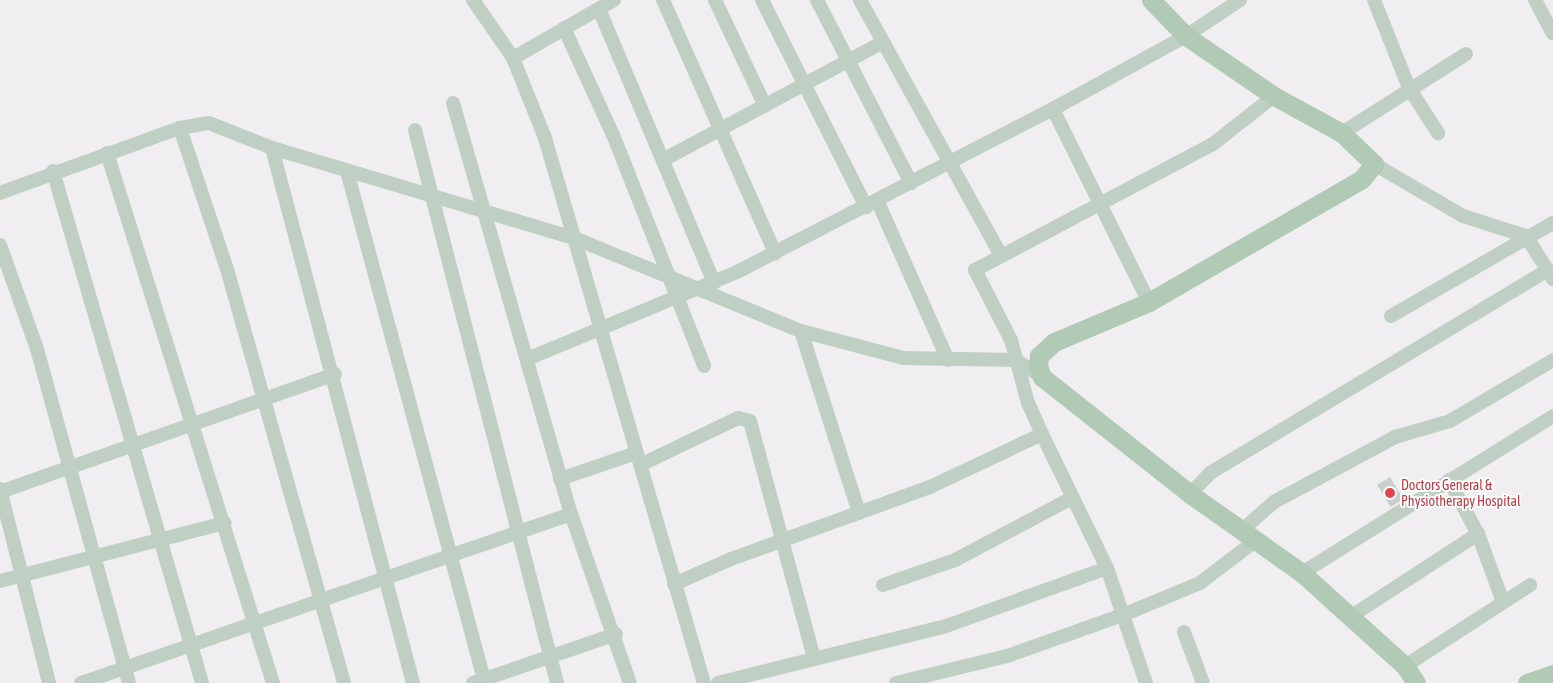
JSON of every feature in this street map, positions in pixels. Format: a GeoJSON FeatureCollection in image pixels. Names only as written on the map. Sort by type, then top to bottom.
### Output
{"type":"FeatureCollection","features":[{"type":"Feature","properties":{"kind":"main road"},"geometry":{"type":"LineString","coordinates":[[1151,0],[1186,36],[1274,96],[1342,133],[1374,164],[1362,179],[1149,302],[1054,342],[1039,356],[1042,377],[1190,494],[1302,573],[1405,666],[1416,683]]}},
{"type":"Feature","properties":{"kind":"main road"},"geometry":{"type":"LineString","coordinates":[[1527,683],[1553,674]]}},
{"type":"Feature","properties":{"kind":"street"},"geometry":{"type":"LineString","coordinates":[[473,0],[513,58],[546,138],[600,330],[704,683]]}},
{"type":"Feature","properties":{"kind":"street"},"geometry":{"type":"LineString","coordinates":[[513,58],[614,0]]}},
{"type":"Feature","properties":{"kind":"street"},"geometry":{"type":"LineString","coordinates":[[663,0],[775,253]]}},
{"type":"Feature","properties":{"kind":"street"},"geometry":{"type":"LineString","coordinates":[[715,0],[765,106]]}},
{"type":"Feature","properties":{"kind":"street"},"geometry":{"type":"LineString","coordinates":[[762,0],[871,203],[948,360]]}},
{"type":"Feature","properties":{"kind":"street"},"geometry":{"type":"LineString","coordinates":[[817,0],[911,183]]}},
{"type":"Feature","properties":{"kind":"street"},"geometry":{"type":"LineString","coordinates":[[860,0],[952,162],[1000,254]]}},
{"type":"Feature","properties":{"kind":"street"},"geometry":{"type":"LineString","coordinates":[[527,360],[678,299],[775,253],[1053,109],[1186,36],[1240,0]]}},
{"type":"Feature","properties":{"kind":"street"},"geometry":{"type":"LineString","coordinates":[[1374,0],[1409,88],[1438,133]]}},
{"type":"Feature","properties":{"kind":"street"},"geometry":{"type":"LineString","coordinates":[[1535,0],[1553,34]]}},
{"type":"Feature","properties":{"kind":"street"},"geometry":{"type":"LineString","coordinates":[[599,8],[663,160],[708,286]]}},
{"type":"Feature","properties":{"kind":"street"},"geometry":{"type":"LineString","coordinates":[[564,28],[614,137],[665,274],[678,299],[704,366]]}},
{"type":"Feature","properties":{"kind":"street"},"geometry":{"type":"LineString","coordinates":[[663,160],[807,85],[883,42]]}},
{"type":"Feature","properties":{"kind":"street"},"geometry":{"type":"LineString","coordinates":[[1342,133],[1409,88],[1466,54]]}},
{"type":"Feature","properties":{"kind":"street"},"geometry":{"type":"LineString","coordinates":[[1146,683],[1108,568],[1070,499],[1042,434],[1016,360],[1011,340],[975,270],[1000,254],[1102,205],[1213,144],[1274,96]]}},
{"type":"Feature","properties":{"kind":"street"},"geometry":{"type":"LineString","coordinates":[[453,103],[486,210],[560,479],[571,514],[616,634],[630,683]]}},
{"type":"Feature","properties":{"kind":"street"},"geometry":{"type":"LineString","coordinates":[[1053,109],[1149,302]]}},
{"type":"Feature","properties":{"kind":"street"},"geometry":{"type":"LineString","coordinates":[[0,193],[53,171],[180,128],[209,123],[272,148],[486,210],[574,238],[665,274],[708,286],[801,331],[903,358],[1016,360],[1042,377]]}},
{"type":"Feature","properties":{"kind":"street"},"geometry":{"type":"LineString","coordinates":[[180,128],[264,398],[344,683]]}},
{"type":"Feature","properties":{"kind":"street"},"geometry":{"type":"LineString","coordinates":[[415,130],[557,683]]}},
{"type":"Feature","properties":{"kind":"street"},"geometry":{"type":"LineString","coordinates":[[272,148],[335,374],[413,683]]}},
{"type":"Feature","properties":{"kind":"street"},"geometry":{"type":"LineString","coordinates":[[107,153],[191,423],[225,523],[273,683]]}},
{"type":"Feature","properties":{"kind":"street"},"geometry":{"type":"LineString","coordinates":[[1190,494],[1210,473],[1550,275],[1526,236],[1464,216],[1374,164]]}},
{"type":"Feature","properties":{"kind":"street"},"geometry":{"type":"LineString","coordinates":[[53,171],[134,443],[202,683]]}},
{"type":"Feature","properties":{"kind":"street"},"geometry":{"type":"LineString","coordinates":[[347,171],[453,558],[481,682],[616,634]]}},
{"type":"Feature","properties":{"kind":"street"},"geometry":{"type":"LineString","coordinates":[[1391,316],[1553,222]]}},
{"type":"Feature","properties":{"kind":"street"},"geometry":{"type":"LineString","coordinates":[[0,245],[37,349],[128,676]]}},
{"type":"Feature","properties":{"kind":"street"},"geometry":{"type":"LineString","coordinates":[[801,331],[859,513]]}},
{"type":"Feature","properties":{"kind":"street"},"geometry":{"type":"LineString","coordinates":[[896,683],[1007,656],[1123,616],[1200,583],[1248,536],[1274,502],[1395,437],[1450,421],[1553,360]]}},
{"type":"Feature","properties":{"kind":"street"},"geometry":{"type":"LineString","coordinates":[[50,683],[0,491],[335,374]]}},
{"type":"Feature","properties":{"kind":"street"},"geometry":{"type":"LineString","coordinates":[[1302,573],[1553,416]]}},
{"type":"Feature","properties":{"kind":"street"},"geometry":{"type":"LineString","coordinates":[[560,479],[638,459],[746,418],[814,658]]}},
{"type":"Feature","properties":{"kind":"street"},"geometry":{"type":"LineString","coordinates":[[674,584],[780,541],[930,487],[1042,434]]}},
{"type":"Feature","properties":{"kind":"street"},"geometry":{"type":"LineString","coordinates":[[1450,480],[1478,534],[1503,602]]}},
{"type":"Feature","properties":{"kind":"street"},"geometry":{"type":"LineString","coordinates":[[883,585],[955,560],[1070,499]]}},
{"type":"Feature","properties":{"kind":"street"},"geometry":{"type":"LineString","coordinates":[[81,683],[128,676],[192,647],[386,579],[453,558],[571,514]]}},
{"type":"Feature","properties":{"kind":"street"},"geometry":{"type":"LineString","coordinates":[[0,581],[225,523]]}},
{"type":"Feature","properties":{"kind":"street"},"geometry":{"type":"LineString","coordinates":[[1350,616],[1478,534]]}},
{"type":"Feature","properties":{"kind":"street"},"geometry":{"type":"LineString","coordinates":[[718,683],[973,618],[1024,595],[1108,568]]}},
{"type":"Feature","properties":{"kind":"street"},"geometry":{"type":"LineString","coordinates":[[1405,666],[1530,585]]}},
{"type":"Feature","properties":{"kind":"street"},"geometry":{"type":"LineString","coordinates":[[1184,632],[1203,683]]}},
{"type":"Feature","properties":{"kind":"building"},"geometry":{"type":"Polygon","coordinates":[[[1390,477],[1403,499],[1391,507],[1377,485],[1390,477]]]}},
{"type":"Feature","properties":{"kind":"place","name":"Doctors General & Physiotherapy Hospital"},"geometry":{"type":"Point","coordinates":[1390,493]}}]}
